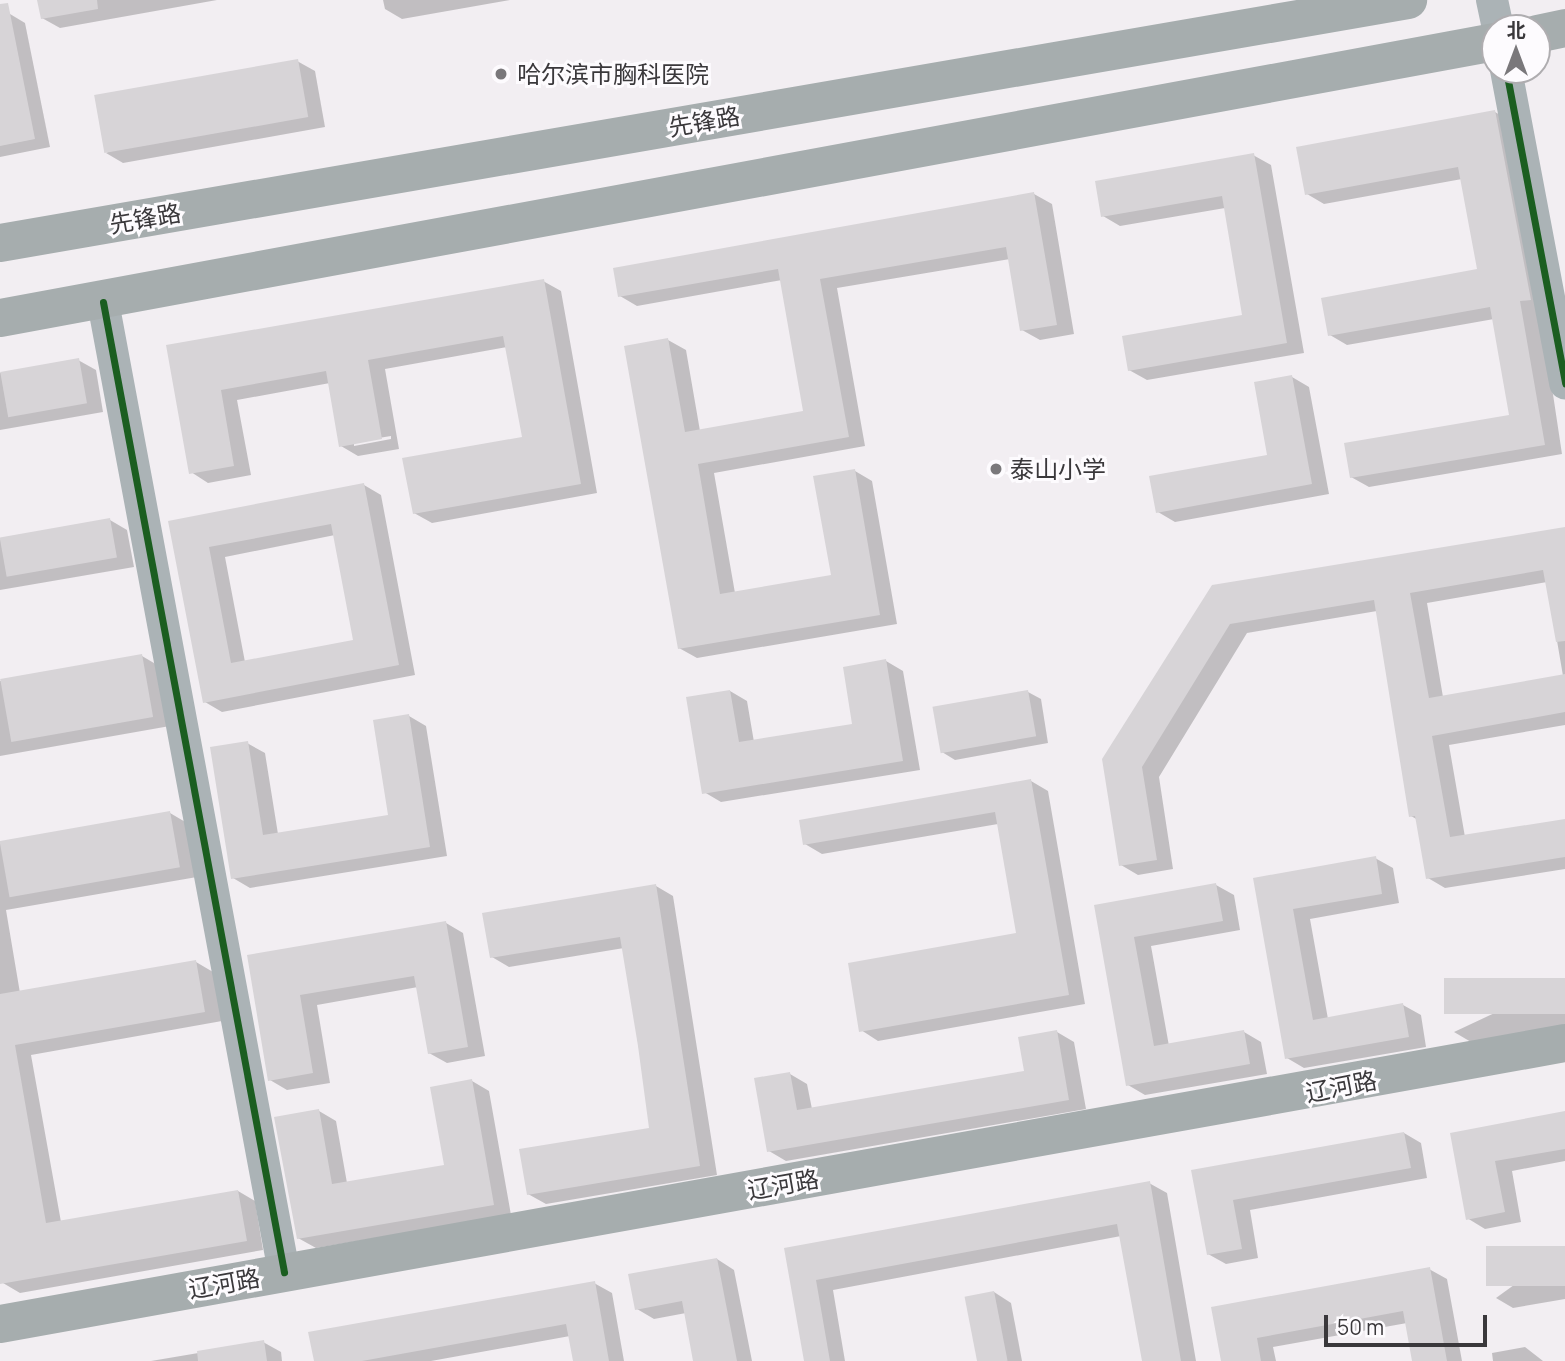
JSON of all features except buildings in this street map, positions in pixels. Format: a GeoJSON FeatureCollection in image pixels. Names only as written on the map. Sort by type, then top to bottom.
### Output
{"type":"FeatureCollection","features":[{"type":"Feature","properties":{"kind":"main road","name":"先锋路"},"geometry":{"type":"LineString","coordinates":[[0,243],[1408,0]]}},
{"type":"Feature","properties":{"kind":"main road"},"geometry":{"type":"LineString","coordinates":[[0,318],[103,302],[1481,45]]}},
{"type":"Feature","properties":{"kind":"main road","name":"辽河路"},"geometry":{"type":"LineString","coordinates":[[0,1324],[1565,1043]]}},
{"type":"Feature","properties":{"kind":"main road","name":"辽河路"},"geometry":{"type":"LineString","coordinates":[[0,1341],[1565,1060]]}},
{"type":"Feature","properties":{"kind":"street"},"geometry":{"type":"LineString","coordinates":[[1509,84],[1565,383]]}},
{"type":"Feature","properties":{"kind":"street"},"geometry":{"type":"LineString","coordinates":[[103,302],[284,1272]]}},
{"type":"Feature","properties":{"kind":"cycle path"},"geometry":{"type":"LineString","coordinates":[[1509,84],[1565,383]]}},
{"type":"Feature","properties":{"kind":"cycle path"},"geometry":{"type":"LineString","coordinates":[[103,302],[284,1272]]}},
{"type":"Feature","properties":{"kind":"place","name":"哈尔滨市胸科医院"},"geometry":{"type":"Point","coordinates":[501,74]}},
{"type":"Feature","properties":{"kind":"place","name":"泰山小学"},"geometry":{"type":"Point","coordinates":[996,469]}}]}
